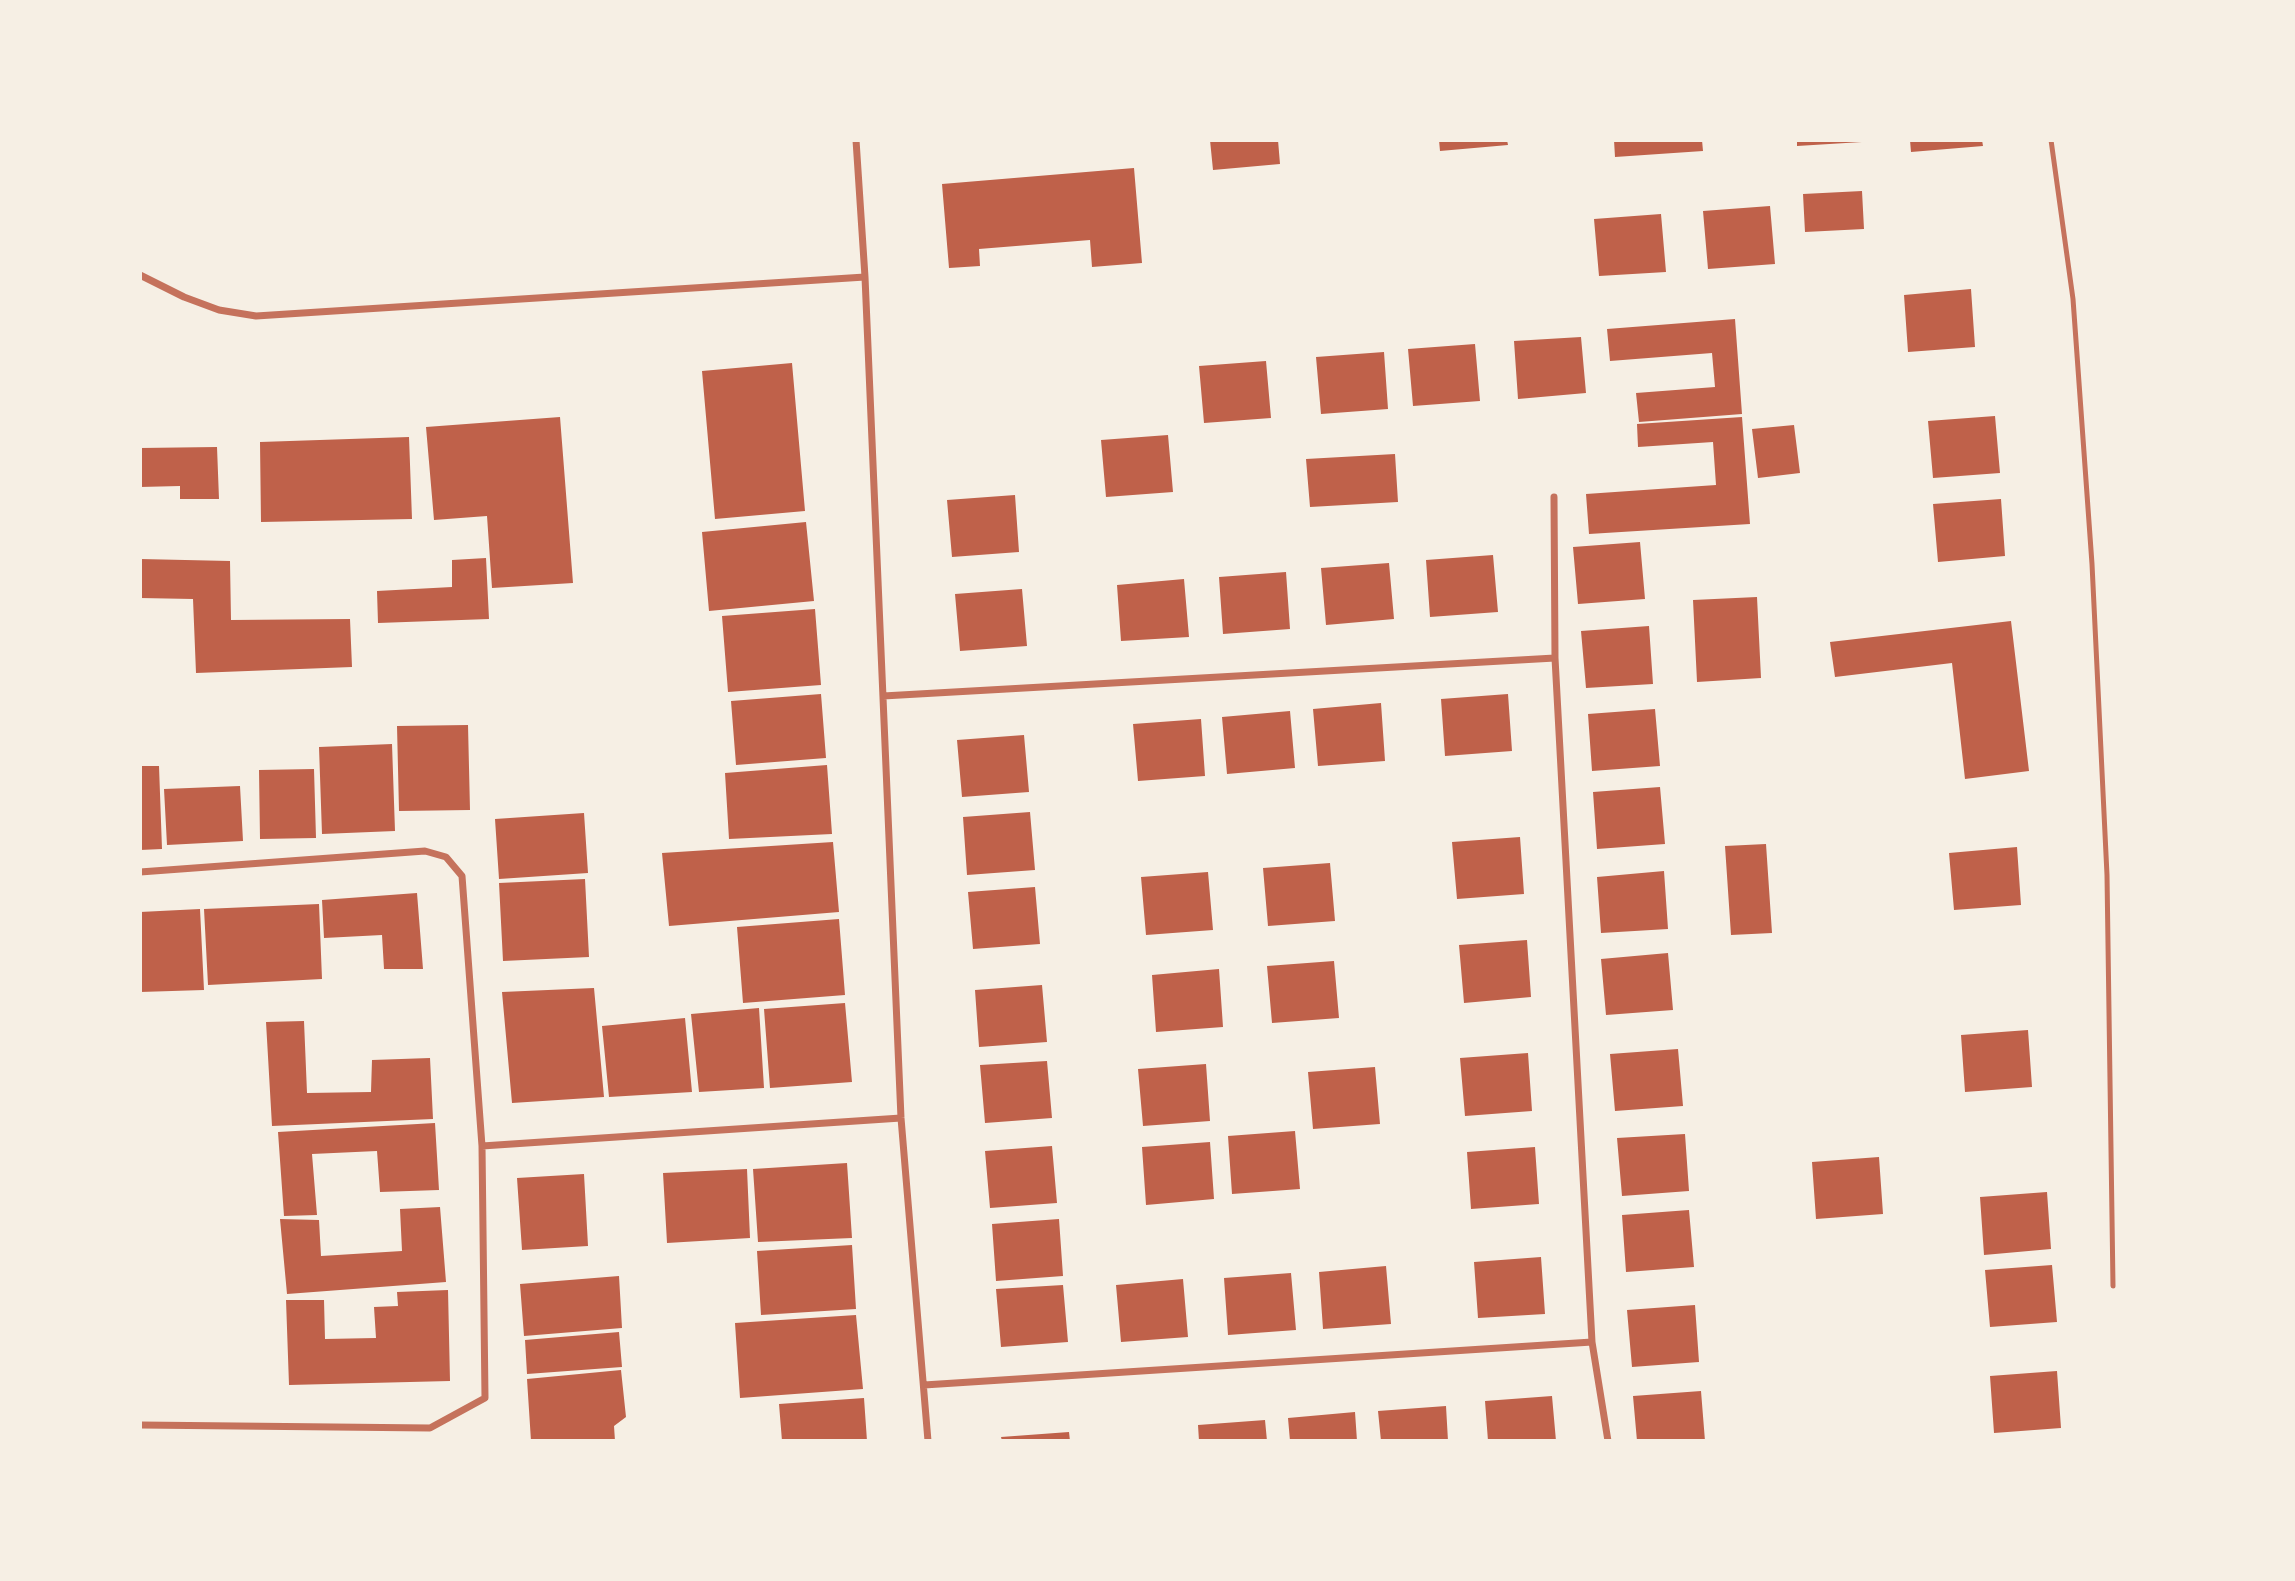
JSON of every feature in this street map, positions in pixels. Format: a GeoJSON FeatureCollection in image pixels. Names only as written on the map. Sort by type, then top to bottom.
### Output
{"type":"FeatureCollection","features":[{"type":"Feature","properties":{"kind":"street"},"geometry":{"type":"LineString","coordinates":[[856,140],[865,278],[901,1118],[928,1441]]}},
{"type":"Feature","properties":{"kind":"street"},"geometry":{"type":"LineString","coordinates":[[140,275],[184,298],[219,310],[256,316],[865,278]]}},
{"type":"Feature","properties":{"kind":"street"},"geometry":{"type":"LineString","coordinates":[[1554,497],[1555,658],[1592,1342],[1608,1441]]}},
{"type":"Feature","properties":{"kind":"street"},"geometry":{"type":"LineString","coordinates":[[883,696],[1555,658]]}},
{"type":"Feature","properties":{"kind":"street"},"geometry":{"type":"LineString","coordinates":[[140,872],[425,851],[446,857],[462,876],[482,1146],[485,1398],[430,1428],[140,1425]]}},
{"type":"Feature","properties":{"kind":"street"},"geometry":{"type":"LineString","coordinates":[[482,1146],[901,1118]]}},
{"type":"Feature","properties":{"kind":"street"},"geometry":{"type":"LineString","coordinates":[[924,1385],[1592,1342]]}},
{"type":"Feature","properties":{"kind":"lane"},"geometry":{"type":"LineString","coordinates":[[2052,140],[2073,299],[2092,564],[2107,875],[2113,1286]]}},
{"type":"Feature","properties":{"kind":"building"},"geometry":{"type":"Polygon","coordinates":[[[1210,140],[1278,140],[1280,164],[1213,170],[1210,140]]]}},
{"type":"Feature","properties":{"kind":"building"},"geometry":{"type":"Polygon","coordinates":[[[1439,140],[1507,140],[1508,145],[1440,151],[1439,140]]]}},
{"type":"Feature","properties":{"kind":"building"},"geometry":{"type":"Polygon","coordinates":[[[1614,140],[1702,140],[1703,151],[1615,157],[1614,140]]]}},
{"type":"Feature","properties":{"kind":"building"},"geometry":{"type":"Polygon","coordinates":[[[1797,140],[1862,140],[1862,142],[1797,146],[1797,140]]]}},
{"type":"Feature","properties":{"kind":"building"},"geometry":{"type":"Polygon","coordinates":[[[1910,140],[1982,140],[1983,146],[1911,152],[1910,140]]]}},
{"type":"Feature","properties":{"kind":"building"},"geometry":{"type":"Polygon","coordinates":[[[1134,168],[1142,263],[1092,267],[1090,240],[979,249],[980,266],[949,268],[942,184],[1134,168]]]}},
{"type":"Feature","properties":{"kind":"building"},"geometry":{"type":"Polygon","coordinates":[[[1862,191],[1864,229],[1805,232],[1803,194],[1862,191]]]}},
{"type":"Feature","properties":{"kind":"building"},"geometry":{"type":"Polygon","coordinates":[[[1770,206],[1775,264],[1708,269],[1703,211],[1770,206]]]}},
{"type":"Feature","properties":{"kind":"building"},"geometry":{"type":"Polygon","coordinates":[[[1661,214],[1666,272],[1599,276],[1594,219],[1661,214]]]}},
{"type":"Feature","properties":{"kind":"building"},"geometry":{"type":"Polygon","coordinates":[[[1971,289],[1975,347],[1908,352],[1904,295],[1971,289]]]}},
{"type":"Feature","properties":{"kind":"building"},"geometry":{"type":"Polygon","coordinates":[[[1735,319],[1742,414],[1639,422],[1636,393],[1715,387],[1712,353],[1610,361],[1607,329],[1735,319]]]}},
{"type":"Feature","properties":{"kind":"building"},"geometry":{"type":"Polygon","coordinates":[[[1581,337],[1586,393],[1518,399],[1514,341],[1581,337]]]}},
{"type":"Feature","properties":{"kind":"building"},"geometry":{"type":"Polygon","coordinates":[[[1475,344],[1480,401],[1413,406],[1408,349],[1475,344]]]}},
{"type":"Feature","properties":{"kind":"building"},"geometry":{"type":"Polygon","coordinates":[[[1384,352],[1388,409],[1321,414],[1316,357],[1384,352]]]}},
{"type":"Feature","properties":{"kind":"building"},"geometry":{"type":"Polygon","coordinates":[[[1266,361],[1271,418],[1204,423],[1199,366],[1266,361]]]}},
{"type":"Feature","properties":{"kind":"building"},"geometry":{"type":"Polygon","coordinates":[[[792,363],[805,511],[715,519],[702,371],[792,363]]]}},
{"type":"Feature","properties":{"kind":"building"},"geometry":{"type":"Polygon","coordinates":[[[1995,416],[2000,473],[1933,478],[1928,421],[1995,416]]]}},
{"type":"Feature","properties":{"kind":"building"},"geometry":{"type":"Polygon","coordinates":[[[560,417],[573,583],[492,588],[487,516],[434,520],[426,427],[560,417]]]}},
{"type":"Feature","properties":{"kind":"building"},"geometry":{"type":"Polygon","coordinates":[[[1742,417],[1750,524],[1589,534],[1586,494],[1716,485],[1713,442],[1638,447],[1637,424],[1742,417]]]}},
{"type":"Feature","properties":{"kind":"building"},"geometry":{"type":"Polygon","coordinates":[[[1794,425],[1800,473],[1758,478],[1752,429],[1794,425]]]}},
{"type":"Feature","properties":{"kind":"building"},"geometry":{"type":"Polygon","coordinates":[[[1168,435],[1173,492],[1106,497],[1101,440],[1168,435]]]}},
{"type":"Feature","properties":{"kind":"building"},"geometry":{"type":"Polygon","coordinates":[[[409,437],[412,519],[261,522],[260,442],[409,437]]]}},
{"type":"Feature","properties":{"kind":"building"},"geometry":{"type":"Polygon","coordinates":[[[217,447],[219,499],[180,499],[180,486],[140,487],[140,448],[217,447]]]}},
{"type":"Feature","properties":{"kind":"building"},"geometry":{"type":"Polygon","coordinates":[[[1395,454],[1398,502],[1310,507],[1306,459],[1395,454]]]}},
{"type":"Feature","properties":{"kind":"building"},"geometry":{"type":"Polygon","coordinates":[[[1015,495],[1019,552],[952,557],[947,500],[1015,495]]]}},
{"type":"Feature","properties":{"kind":"building"},"geometry":{"type":"Polygon","coordinates":[[[2001,499],[2005,556],[1938,562],[1933,504],[2001,499]]]}},
{"type":"Feature","properties":{"kind":"building"},"geometry":{"type":"Polygon","coordinates":[[[806,522],[814,601],[709,611],[702,532],[806,522]]]}},
{"type":"Feature","properties":{"kind":"building"},"geometry":{"type":"Polygon","coordinates":[[[1640,542],[1645,599],[1578,604],[1573,547],[1640,542]]]}},
{"type":"Feature","properties":{"kind":"building"},"geometry":{"type":"Polygon","coordinates":[[[1493,555],[1498,612],[1430,617],[1426,560],[1493,555]]]}},
{"type":"Feature","properties":{"kind":"building"},"geometry":{"type":"Polygon","coordinates":[[[486,558],[489,619],[378,623],[377,591],[452,587],[452,560],[486,558]]]}},
{"type":"Feature","properties":{"kind":"building"},"geometry":{"type":"Polygon","coordinates":[[[140,559],[230,561],[231,620],[350,619],[352,667],[196,673],[193,599],[140,598],[140,559]]]}},
{"type":"Feature","properties":{"kind":"building"},"geometry":{"type":"Polygon","coordinates":[[[1389,563],[1394,619],[1326,625],[1321,568],[1389,563]]]}},
{"type":"Feature","properties":{"kind":"building"},"geometry":{"type":"Polygon","coordinates":[[[1286,572],[1290,629],[1223,634],[1219,577],[1286,572]]]}},
{"type":"Feature","properties":{"kind":"building"},"geometry":{"type":"Polygon","coordinates":[[[1184,579],[1189,637],[1121,641],[1117,585],[1184,579]]]}},
{"type":"Feature","properties":{"kind":"building"},"geometry":{"type":"Polygon","coordinates":[[[1022,589],[1027,646],[960,651],[955,594],[1022,589]]]}},
{"type":"Feature","properties":{"kind":"building"},"geometry":{"type":"Polygon","coordinates":[[[1757,597],[1761,678],[1697,682],[1693,600],[1757,597]]]}},
{"type":"Feature","properties":{"kind":"building"},"geometry":{"type":"Polygon","coordinates":[[[815,609],[821,685],[728,692],[722,616],[815,609]]]}},
{"type":"Feature","properties":{"kind":"building"},"geometry":{"type":"Polygon","coordinates":[[[2011,621],[2029,771],[1965,779],[1952,663],[1835,677],[1830,642],[2011,621]]]}},
{"type":"Feature","properties":{"kind":"building"},"geometry":{"type":"Polygon","coordinates":[[[1649,626],[1653,684],[1586,688],[1581,631],[1649,626]]]}},
{"type":"Feature","properties":{"kind":"building"},"geometry":{"type":"Polygon","coordinates":[[[821,694],[826,758],[736,765],[731,701],[821,694]]]}},
{"type":"Feature","properties":{"kind":"building"},"geometry":{"type":"Polygon","coordinates":[[[1508,694],[1512,751],[1445,756],[1441,699],[1508,694]]]}},
{"type":"Feature","properties":{"kind":"building"},"geometry":{"type":"Polygon","coordinates":[[[1381,703],[1385,761],[1318,766],[1313,709],[1381,703]]]}},
{"type":"Feature","properties":{"kind":"building"},"geometry":{"type":"Polygon","coordinates":[[[1655,709],[1660,766],[1592,771],[1588,714],[1655,709]]]}},
{"type":"Feature","properties":{"kind":"building"},"geometry":{"type":"Polygon","coordinates":[[[1290,711],[1295,768],[1227,774],[1222,717],[1290,711]]]}},
{"type":"Feature","properties":{"kind":"building"},"geometry":{"type":"Polygon","coordinates":[[[1201,719],[1205,776],[1138,781],[1133,724],[1201,719]]]}},
{"type":"Feature","properties":{"kind":"building"},"geometry":{"type":"Polygon","coordinates":[[[468,725],[470,810],[399,811],[397,726],[468,725]]]}},
{"type":"Feature","properties":{"kind":"building"},"geometry":{"type":"Polygon","coordinates":[[[1024,735],[1029,792],[962,797],[957,740],[1024,735]]]}},
{"type":"Feature","properties":{"kind":"building"},"geometry":{"type":"Polygon","coordinates":[[[392,744],[395,831],[322,834],[319,747],[392,744]]]}},
{"type":"Feature","properties":{"kind":"building"},"geometry":{"type":"Polygon","coordinates":[[[827,765],[832,834],[729,839],[725,773],[827,765]]]}},
{"type":"Feature","properties":{"kind":"building"},"geometry":{"type":"Polygon","coordinates":[[[140,766],[159,766],[162,849],[140,850],[140,766]]]}},
{"type":"Feature","properties":{"kind":"building"},"geometry":{"type":"Polygon","coordinates":[[[314,769],[316,838],[260,839],[259,770],[314,769]]]}},
{"type":"Feature","properties":{"kind":"building"},"geometry":{"type":"Polygon","coordinates":[[[240,786],[243,841],[167,845],[164,789],[240,786]]]}},
{"type":"Feature","properties":{"kind":"building"},"geometry":{"type":"Polygon","coordinates":[[[1660,787],[1665,844],[1597,849],[1593,792],[1660,787]]]}},
{"type":"Feature","properties":{"kind":"building"},"geometry":{"type":"Polygon","coordinates":[[[1030,812],[1035,870],[967,875],[963,817],[1030,812]]]}},
{"type":"Feature","properties":{"kind":"building"},"geometry":{"type":"Polygon","coordinates":[[[584,813],[588,873],[499,879],[495,819],[584,813]]]}},
{"type":"Feature","properties":{"kind":"building"},"geometry":{"type":"Polygon","coordinates":[[[1520,837],[1524,894],[1457,899],[1452,842],[1520,837]]]}},
{"type":"Feature","properties":{"kind":"building"},"geometry":{"type":"Polygon","coordinates":[[[833,842],[839,912],[669,926],[662,853],[833,842]]]}},
{"type":"Feature","properties":{"kind":"building"},"geometry":{"type":"Polygon","coordinates":[[[1766,844],[1772,933],[1731,935],[1725,846],[1766,844]]]}},
{"type":"Feature","properties":{"kind":"building"},"geometry":{"type":"Polygon","coordinates":[[[2017,847],[2021,905],[1954,910],[1949,853],[2017,847]]]}},
{"type":"Feature","properties":{"kind":"building"},"geometry":{"type":"Polygon","coordinates":[[[1330,863],[1335,921],[1268,926],[1263,868],[1330,863]]]}},
{"type":"Feature","properties":{"kind":"building"},"geometry":{"type":"Polygon","coordinates":[[[1664,871],[1668,929],[1601,933],[1597,877],[1664,871]]]}},
{"type":"Feature","properties":{"kind":"building"},"geometry":{"type":"Polygon","coordinates":[[[1208,872],[1213,930],[1146,935],[1141,877],[1208,872]]]}},
{"type":"Feature","properties":{"kind":"building"},"geometry":{"type":"Polygon","coordinates":[[[585,879],[589,957],[503,961],[499,883],[585,879]]]}},
{"type":"Feature","properties":{"kind":"building"},"geometry":{"type":"Polygon","coordinates":[[[1035,887],[1040,944],[973,949],[968,892],[1035,887]]]}},
{"type":"Feature","properties":{"kind":"building"},"geometry":{"type":"Polygon","coordinates":[[[417,893],[423,969],[384,969],[382,935],[324,938],[322,900],[417,893]]]}},
{"type":"Feature","properties":{"kind":"building"},"geometry":{"type":"Polygon","coordinates":[[[319,904],[322,979],[208,985],[204,909],[319,904]]]}},
{"type":"Feature","properties":{"kind":"building"},"geometry":{"type":"Polygon","coordinates":[[[200,909],[204,990],[140,992],[140,912],[200,909]]]}},
{"type":"Feature","properties":{"kind":"building"},"geometry":{"type":"Polygon","coordinates":[[[839,919],[845,995],[743,1003],[737,927],[839,919]]]}},
{"type":"Feature","properties":{"kind":"building"},"geometry":{"type":"Polygon","coordinates":[[[1527,940],[1531,997],[1464,1003],[1459,945],[1527,940]]]}},
{"type":"Feature","properties":{"kind":"building"},"geometry":{"type":"Polygon","coordinates":[[[1668,953],[1673,1010],[1606,1015],[1601,959],[1668,953]]]}},
{"type":"Feature","properties":{"kind":"building"},"geometry":{"type":"Polygon","coordinates":[[[1334,961],[1339,1018],[1272,1023],[1267,966],[1334,961]]]}},
{"type":"Feature","properties":{"kind":"building"},"geometry":{"type":"Polygon","coordinates":[[[1219,969],[1223,1027],[1156,1032],[1152,975],[1219,969]]]}},
{"type":"Feature","properties":{"kind":"building"},"geometry":{"type":"Polygon","coordinates":[[[1042,985],[1047,1042],[979,1047],[975,990],[1042,985]]]}},
{"type":"Feature","properties":{"kind":"building"},"geometry":{"type":"Polygon","coordinates":[[[594,988],[604,1097],[512,1103],[502,992],[594,988]]]}},
{"type":"Feature","properties":{"kind":"building"},"geometry":{"type":"Polygon","coordinates":[[[845,1003],[852,1082],[770,1088],[764,1009],[845,1003]]]}},
{"type":"Feature","properties":{"kind":"building"},"geometry":{"type":"Polygon","coordinates":[[[759,1008],[764,1088],[699,1092],[691,1014],[759,1008]]]}},
{"type":"Feature","properties":{"kind":"building"},"geometry":{"type":"Polygon","coordinates":[[[685,1018],[692,1092],[609,1097],[602,1026],[685,1018]]]}},
{"type":"Feature","properties":{"kind":"building"},"geometry":{"type":"Polygon","coordinates":[[[304,1021],[307,1093],[371,1092],[372,1060],[430,1058],[433,1119],[272,1126],[266,1022],[304,1021]]]}},
{"type":"Feature","properties":{"kind":"building"},"geometry":{"type":"Polygon","coordinates":[[[2028,1030],[2032,1087],[1965,1092],[1961,1035],[2028,1030]]]}},
{"type":"Feature","properties":{"kind":"building"},"geometry":{"type":"Polygon","coordinates":[[[1678,1049],[1683,1106],[1615,1111],[1610,1054],[1678,1049]]]}},
{"type":"Feature","properties":{"kind":"building"},"geometry":{"type":"Polygon","coordinates":[[[1528,1053],[1532,1111],[1465,1116],[1460,1058],[1528,1053]]]}},
{"type":"Feature","properties":{"kind":"building"},"geometry":{"type":"Polygon","coordinates":[[[1047,1061],[1052,1118],[985,1123],[980,1065],[1047,1061]]]}},
{"type":"Feature","properties":{"kind":"building"},"geometry":{"type":"Polygon","coordinates":[[[1206,1064],[1210,1121],[1143,1126],[1138,1069],[1206,1064]]]}},
{"type":"Feature","properties":{"kind":"building"},"geometry":{"type":"Polygon","coordinates":[[[1375,1067],[1380,1124],[1313,1129],[1308,1072],[1375,1067]]]}},
{"type":"Feature","properties":{"kind":"building"},"geometry":{"type":"Polygon","coordinates":[[[435,1123],[439,1190],[380,1192],[377,1151],[312,1154],[317,1215],[284,1216],[278,1132],[435,1123]]]}},
{"type":"Feature","properties":{"kind":"building"},"geometry":{"type":"Polygon","coordinates":[[[1295,1131],[1300,1189],[1232,1194],[1228,1136],[1295,1131]]]}},
{"type":"Feature","properties":{"kind":"building"},"geometry":{"type":"Polygon","coordinates":[[[1685,1134],[1689,1191],[1622,1196],[1617,1138],[1685,1134]]]}},
{"type":"Feature","properties":{"kind":"building"},"geometry":{"type":"Polygon","coordinates":[[[1210,1142],[1214,1199],[1146,1205],[1142,1147],[1210,1142]]]}},
{"type":"Feature","properties":{"kind":"building"},"geometry":{"type":"Polygon","coordinates":[[[1052,1146],[1057,1203],[990,1208],[985,1151],[1052,1146]]]}},
{"type":"Feature","properties":{"kind":"building"},"geometry":{"type":"Polygon","coordinates":[[[1535,1147],[1539,1204],[1471,1209],[1467,1152],[1535,1147]]]}},
{"type":"Feature","properties":{"kind":"building"},"geometry":{"type":"Polygon","coordinates":[[[1879,1157],[1883,1214],[1816,1219],[1812,1162],[1879,1157]]]}},
{"type":"Feature","properties":{"kind":"building"},"geometry":{"type":"Polygon","coordinates":[[[847,1163],[852,1238],[758,1242],[753,1169],[847,1163]]]}},
{"type":"Feature","properties":{"kind":"building"},"geometry":{"type":"Polygon","coordinates":[[[747,1169],[750,1238],[667,1243],[663,1173],[747,1169]]]}},
{"type":"Feature","properties":{"kind":"building"},"geometry":{"type":"Polygon","coordinates":[[[584,1174],[588,1246],[522,1250],[517,1178],[584,1174]]]}},
{"type":"Feature","properties":{"kind":"building"},"geometry":{"type":"Polygon","coordinates":[[[2047,1192],[2051,1249],[1984,1255],[1980,1197],[2047,1192]]]}},
{"type":"Feature","properties":{"kind":"building"},"geometry":{"type":"Polygon","coordinates":[[[440,1207],[446,1282],[287,1294],[280,1219],[319,1220],[321,1256],[402,1251],[400,1209],[440,1207]]]}},
{"type":"Feature","properties":{"kind":"building"},"geometry":{"type":"Polygon","coordinates":[[[1689,1210],[1694,1267],[1626,1272],[1622,1215],[1689,1210]]]}},
{"type":"Feature","properties":{"kind":"building"},"geometry":{"type":"Polygon","coordinates":[[[1059,1219],[1063,1276],[996,1281],[992,1224],[1059,1219]]]}},
{"type":"Feature","properties":{"kind":"building"},"geometry":{"type":"Polygon","coordinates":[[[852,1245],[856,1309],[761,1315],[757,1251],[852,1245]]]}},
{"type":"Feature","properties":{"kind":"building"},"geometry":{"type":"Polygon","coordinates":[[[1541,1257],[1545,1314],[1478,1318],[1474,1262],[1541,1257]]]}},
{"type":"Feature","properties":{"kind":"building"},"geometry":{"type":"Polygon","coordinates":[[[2052,1265],[2057,1322],[1990,1327],[1985,1270],[2052,1265]]]}},
{"type":"Feature","properties":{"kind":"building"},"geometry":{"type":"Polygon","coordinates":[[[1386,1266],[1391,1324],[1323,1329],[1319,1272],[1386,1266]]]}},
{"type":"Feature","properties":{"kind":"building"},"geometry":{"type":"Polygon","coordinates":[[[1291,1273],[1296,1330],[1228,1335],[1224,1278],[1291,1273]]]}},
{"type":"Feature","properties":{"kind":"building"},"geometry":{"type":"Polygon","coordinates":[[[619,1276],[622,1328],[524,1336],[520,1284],[619,1276]]]}},
{"type":"Feature","properties":{"kind":"building"},"geometry":{"type":"Polygon","coordinates":[[[1183,1279],[1188,1337],[1121,1342],[1116,1285],[1183,1279]]]}},
{"type":"Feature","properties":{"kind":"building"},"geometry":{"type":"Polygon","coordinates":[[[1063,1285],[1068,1342],[1001,1347],[996,1289],[1063,1285]]]}},
{"type":"Feature","properties":{"kind":"building"},"geometry":{"type":"Polygon","coordinates":[[[448,1290],[450,1381],[289,1385],[286,1300],[324,1300],[325,1339],[376,1338],[374,1307],[398,1306],[397,1292],[448,1290]]]}},
{"type":"Feature","properties":{"kind":"building"},"geometry":{"type":"Polygon","coordinates":[[[1695,1305],[1699,1362],[1632,1367],[1627,1310],[1695,1305]]]}},
{"type":"Feature","properties":{"kind":"building"},"geometry":{"type":"Polygon","coordinates":[[[856,1315],[863,1389],[740,1398],[735,1323],[856,1315]]]}},
{"type":"Feature","properties":{"kind":"building"},"geometry":{"type":"Polygon","coordinates":[[[619,1332],[622,1367],[527,1374],[525,1340],[619,1332]]]}},
{"type":"Feature","properties":{"kind":"building"},"geometry":{"type":"Polygon","coordinates":[[[621,1370],[626,1417],[614,1426],[615,1441],[531,1441],[527,1379],[621,1370]]]}},
{"type":"Feature","properties":{"kind":"building"},"geometry":{"type":"Polygon","coordinates":[[[2057,1371],[2061,1428],[1994,1433],[1990,1376],[2057,1371]]]}},
{"type":"Feature","properties":{"kind":"building"},"geometry":{"type":"Polygon","coordinates":[[[1701,1391],[1705,1441],[1637,1441],[1633,1396],[1701,1391]]]}},
{"type":"Feature","properties":{"kind":"building"},"geometry":{"type":"Polygon","coordinates":[[[1552,1396],[1556,1441],[1488,1441],[1485,1401],[1552,1396]]]}},
{"type":"Feature","properties":{"kind":"building"},"geometry":{"type":"Polygon","coordinates":[[[864,1398],[867,1441],[782,1441],[779,1404],[864,1398]]]}},
{"type":"Feature","properties":{"kind":"building"},"geometry":{"type":"Polygon","coordinates":[[[1446,1406],[1448,1441],[1381,1441],[1378,1411],[1446,1406]]]}},
{"type":"Feature","properties":{"kind":"building"},"geometry":{"type":"Polygon","coordinates":[[[1355,1412],[1357,1441],[1290,1441],[1288,1418],[1355,1412]]]}},
{"type":"Feature","properties":{"kind":"building"},"geometry":{"type":"Polygon","coordinates":[[[1265,1420],[1267,1441],[1199,1441],[1198,1425],[1265,1420]]]}},
{"type":"Feature","properties":{"kind":"building"},"geometry":{"type":"Polygon","coordinates":[[[1069,1432],[1070,1441],[1002,1441],[1001,1437],[1069,1432]]]}}]}
